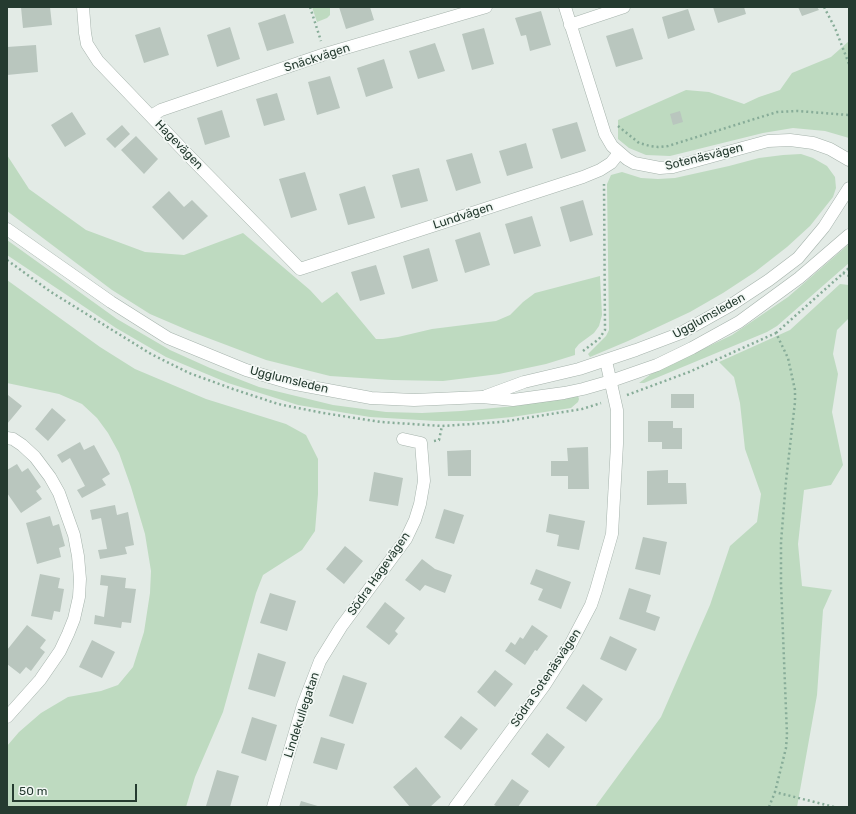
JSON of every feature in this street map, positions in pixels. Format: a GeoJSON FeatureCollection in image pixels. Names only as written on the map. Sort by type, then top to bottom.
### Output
{"type":"FeatureCollection","features":[{"type":"Feature","properties":{"kind":"street","name":"Hagevägen"},"geometry":{"type":"LineString","coordinates":[[83,7],[87,44],[98,60],[300,269]]}},
{"type":"Feature","properties":{"kind":"street","name":"Snäckvägen"},"geometry":{"type":"LineString","coordinates":[[151,116],[161,110],[325,54],[486,7]]}},
{"type":"Feature","properties":{"kind":"street","name":"Sotenäsvägen"},"geometry":{"type":"LineString","coordinates":[[565,7],[605,134],[612,146],[626,159],[634,163],[660,168],[686,163],[768,141],[790,140],[813,143],[830,149],[849,160]]}},
{"type":"Feature","properties":{"kind":"street"},"geometry":{"type":"LineString","coordinates":[[570,25],[624,7]]}},
{"type":"Feature","properties":{"kind":"street","name":"Lundvägen"},"geometry":{"type":"LineString","coordinates":[[300,269],[583,177],[600,170],[611,163],[619,153]]}},
{"type":"Feature","properties":{"kind":"street","name":"Ugglumsleden"},"geometry":{"type":"LineString","coordinates":[[482,397],[524,382],[606,361],[681,333],[731,305],[769,280],[798,258],[824,227],[849,188]]}},
{"type":"Feature","properties":{"kind":"street","name":"Ugglumsleden"},"geometry":{"type":"LineString","coordinates":[[7,229],[111,302],[168,338],[246,370],[290,383],[371,398],[414,400],[482,397],[512,400],[577,390],[611,381],[664,361],[692,348],[739,322],[799,278],[849,235]]}},
{"type":"Feature","properties":{"kind":"street","name":"Södra Sotenäsvägen"},"geometry":{"type":"LineString","coordinates":[[455,807],[544,686],[583,623],[596,590],[612,534],[614,512],[617,410],[606,361]]}},
{"type":"Feature","properties":{"kind":"street"},"geometry":{"type":"LineString","coordinates":[[7,438],[13,439],[22,445],[35,457],[43,466],[59,493],[66,509],[74,535],[80,579],[74,619],[60,651],[40,680],[7,717]]}},
{"type":"Feature","properties":{"kind":"street","name":"Södra Hagevägen"},"geometry":{"type":"LineString","coordinates":[[341,627],[406,539],[415,520],[420,504],[424,481],[421,443],[403,439]]}},
{"type":"Feature","properties":{"kind":"street","name":"Lindekullegatan"},"geometry":{"type":"LineString","coordinates":[[274,807],[303,705],[312,680],[320,661],[341,627]]}},
{"type":"Feature","properties":{"kind":"path"},"geometry":{"type":"LineString","coordinates":[[310,7],[325,54]]}},
{"type":"Feature","properties":{"kind":"path"},"geometry":{"type":"LineString","coordinates":[[824,7],[835,28],[849,64]]}},
{"type":"Feature","properties":{"kind":"path"},"geometry":{"type":"LineString","coordinates":[[601,123],[610,120],[615,122],[621,129],[639,143],[658,147],[668,146],[777,112],[797,111],[849,115]]}},
{"type":"Feature","properties":{"kind":"path"},"geometry":{"type":"LineString","coordinates":[[579,355],[599,339],[605,330],[604,181],[600,170]]}},
{"type":"Feature","properties":{"kind":"path"},"geometry":{"type":"LineString","coordinates":[[634,393],[689,372],[776,333],[849,268]]}},
{"type":"Feature","properties":{"kind":"path"},"geometry":{"type":"LineString","coordinates":[[843,273],[849,276]]}},
{"type":"Feature","properties":{"kind":"path"},"geometry":{"type":"LineString","coordinates":[[769,807],[775,792],[786,748],[787,735],[781,584],[781,542],[795,402],[795,390],[788,358],[776,333]]}},
{"type":"Feature","properties":{"kind":"path"},"geometry":{"type":"LineString","coordinates":[[775,792],[834,807]]}},
{"type":"Feature","properties":{"kind":"green space"},"geometry":{"type":"Polygon","coordinates":[[[312,7],[330,7],[330,15],[327,18],[317,22],[312,7]]]}},
{"type":"Feature","properties":{"kind":"green space"},"geometry":{"type":"Polygon","coordinates":[[[849,41],[849,138],[825,131],[793,128],[763,133],[670,156],[646,155],[629,148],[618,139],[618,120],[686,90],[709,92],[744,104],[780,90],[792,73],[831,57],[849,41]]]}},
{"type":"Feature","properties":{"kind":"green space"},"geometry":{"type":"Polygon","coordinates":[[[801,154],[813,158],[827,166],[835,177],[836,188],[833,197],[810,226],[787,247],[755,272],[723,293],[690,312],[590,357],[588,354],[606,336],[609,330],[607,184],[611,175],[622,172],[641,178],[675,178],[759,158],[801,154]]]}},
{"type":"Feature","properties":{"kind":"green space"},"geometry":{"type":"Polygon","coordinates":[[[7,155],[29,189],[86,230],[145,252],[184,255],[243,233],[310,290],[322,303],[337,292],[376,339],[398,337],[432,329],[496,321],[510,315],[535,293],[600,276],[602,315],[599,326],[594,333],[579,344],[575,349],[575,355],[546,364],[499,374],[443,381],[392,380],[330,376],[266,360],[192,332],[150,314],[112,290],[7,211],[7,155]]]}},
{"type":"Feature","properties":{"kind":"green space"},"geometry":{"type":"Polygon","coordinates":[[[7,240],[117,319],[170,350],[210,368],[259,387],[333,405],[386,412],[422,413],[461,411],[515,406],[576,396],[578,396],[579,399],[578,402],[571,408],[512,417],[470,421],[436,421],[370,417],[298,405],[228,383],[166,357],[116,328],[7,255],[7,240]]]}},
{"type":"Feature","properties":{"kind":"green space"},"geometry":{"type":"Polygon","coordinates":[[[849,244],[849,263],[777,326],[767,332],[644,383],[639,383],[651,374],[732,335],[788,297],[849,244]]]}},
{"type":"Feature","properties":{"kind":"green space"},"geometry":{"type":"Polygon","coordinates":[[[7,280],[100,347],[135,369],[206,399],[286,424],[306,435],[318,459],[318,494],[315,531],[302,550],[263,575],[256,593],[223,712],[195,777],[186,807],[7,807],[7,746],[19,732],[41,713],[68,697],[101,691],[118,685],[133,667],[144,632],[150,593],[151,571],[145,534],[119,453],[108,433],[97,418],[82,404],[59,394],[7,383],[7,280]]]}},
{"type":"Feature","properties":{"kind":"green space"},"geometry":{"type":"Polygon","coordinates":[[[840,284],[849,285],[849,318],[837,330],[833,354],[838,374],[832,412],[843,465],[831,485],[804,490],[798,544],[802,586],[832,590],[823,610],[817,695],[797,807],[595,807],[661,717],[710,605],[730,546],[757,522],[761,494],[745,449],[740,403],[734,377],[719,362],[790,330],[840,284]]]}},
{"type":"Feature","properties":{"kind":"building"},"geometry":{"type":"Polygon","coordinates":[[[21,7],[50,7],[52,25],[23,28],[21,7]]]}},
{"type":"Feature","properties":{"kind":"building"},"geometry":{"type":"Polygon","coordinates":[[[339,7],[370,7],[374,20],[346,29],[339,7]]]}},
{"type":"Feature","properties":{"kind":"building"},"geometry":{"type":"Polygon","coordinates":[[[713,7],[744,7],[746,14],[718,23],[713,7]]]}},
{"type":"Feature","properties":{"kind":"building"},"geometry":{"type":"Polygon","coordinates":[[[798,7],[817,7],[819,10],[802,16],[798,7]]]}},
{"type":"Feature","properties":{"kind":"building"},"geometry":{"type":"Polygon","coordinates":[[[688,9],[695,30],[668,39],[662,17],[688,9]]]}},
{"type":"Feature","properties":{"kind":"building"},"geometry":{"type":"Polygon","coordinates":[[[541,11],[551,45],[530,51],[526,35],[521,36],[515,18],[541,11]]]}},
{"type":"Feature","properties":{"kind":"building"},"geometry":{"type":"Polygon","coordinates":[[[285,14],[294,43],[267,51],[258,23],[285,14]]]}},
{"type":"Feature","properties":{"kind":"building"},"geometry":{"type":"Polygon","coordinates":[[[160,27],[169,55],[144,63],[135,35],[160,27]]]}},
{"type":"Feature","properties":{"kind":"building"},"geometry":{"type":"Polygon","coordinates":[[[230,27],[240,59],[217,67],[207,35],[230,27]]]}},
{"type":"Feature","properties":{"kind":"building"},"geometry":{"type":"Polygon","coordinates":[[[484,28],[494,64],[472,70],[462,34],[484,28]]]}},
{"type":"Feature","properties":{"kind":"building"},"geometry":{"type":"Polygon","coordinates":[[[633,28],[643,59],[616,67],[606,36],[633,28]]]}},
{"type":"Feature","properties":{"kind":"building"},"geometry":{"type":"Polygon","coordinates":[[[435,43],[445,71],[418,79],[409,51],[435,43]]]}},
{"type":"Feature","properties":{"kind":"building"},"geometry":{"type":"Polygon","coordinates":[[[36,45],[38,72],[7,75],[7,47],[36,45]]]}},
{"type":"Feature","properties":{"kind":"building"},"geometry":{"type":"Polygon","coordinates":[[[384,59],[393,88],[366,97],[357,68],[384,59]]]}},
{"type":"Feature","properties":{"kind":"building"},"geometry":{"type":"Polygon","coordinates":[[[330,76],[340,108],[317,115],[308,82],[330,76]]]}},
{"type":"Feature","properties":{"kind":"building"},"geometry":{"type":"Polygon","coordinates":[[[277,93],[285,120],[264,126],[256,99],[277,93]]]}},
{"type":"Feature","properties":{"kind":"building"},"geometry":{"type":"Polygon","coordinates":[[[222,110],[230,137],[205,145],[197,118],[222,110]]]}},
{"type":"Feature","properties":{"kind":"building"},"geometry":{"type":"Polygon","coordinates":[[[680,111],[683,122],[673,125],[670,114],[680,111]]]}},
{"type":"Feature","properties":{"kind":"building"},"geometry":{"type":"Polygon","coordinates":[[[72,112],[86,134],[65,147],[51,125],[72,112]]]}},
{"type":"Feature","properties":{"kind":"building"},"geometry":{"type":"Polygon","coordinates":[[[577,122],[586,151],[561,159],[552,129],[577,122]]]}},
{"type":"Feature","properties":{"kind":"building"},"geometry":{"type":"Polygon","coordinates":[[[122,125],[130,134],[115,148],[106,139],[122,125]]]}},
{"type":"Feature","properties":{"kind":"building"},"geometry":{"type":"Polygon","coordinates":[[[136,136],[158,159],[144,174],[121,150],[136,136]]]}},
{"type":"Feature","properties":{"kind":"building"},"geometry":{"type":"Polygon","coordinates":[[[526,143],[533,168],[507,176],[499,151],[526,143]]]}},
{"type":"Feature","properties":{"kind":"building"},"geometry":{"type":"Polygon","coordinates":[[[472,153],[481,183],[456,191],[446,160],[472,153]]]}},
{"type":"Feature","properties":{"kind":"building"},"geometry":{"type":"Polygon","coordinates":[[[419,168],[428,201],[401,208],[392,175],[419,168]]]}},
{"type":"Feature","properties":{"kind":"building"},"geometry":{"type":"Polygon","coordinates":[[[305,172],[317,210],[291,218],[279,179],[305,172]]]}},
{"type":"Feature","properties":{"kind":"building"},"geometry":{"type":"Polygon","coordinates":[[[365,186],[375,218],[348,225],[339,194],[365,186]]]}},
{"type":"Feature","properties":{"kind":"building"},"geometry":{"type":"Polygon","coordinates":[[[169,191],[184,207],[192,200],[208,216],[183,240],[152,207],[169,191]]]}},
{"type":"Feature","properties":{"kind":"building"},"geometry":{"type":"Polygon","coordinates":[[[583,200],[593,235],[570,242],[560,207],[583,200]]]}},
{"type":"Feature","properties":{"kind":"building"},"geometry":{"type":"Polygon","coordinates":[[[532,216],[541,246],[514,254],[505,224],[532,216]]]}},
{"type":"Feature","properties":{"kind":"building"},"geometry":{"type":"Polygon","coordinates":[[[480,232],[490,265],[465,273],[455,240],[480,232]]]}},
{"type":"Feature","properties":{"kind":"building"},"geometry":{"type":"Polygon","coordinates":[[[429,248],[438,281],[412,289],[403,256],[429,248]]]}},
{"type":"Feature","properties":{"kind":"building"},"geometry":{"type":"Polygon","coordinates":[[[376,265],[385,294],[360,301],[351,272],[376,265]]]}},
{"type":"Feature","properties":{"kind":"building"},"geometry":{"type":"Polygon","coordinates":[[[671,394],[694,394],[694,408],[671,408],[671,394]]]}},
{"type":"Feature","properties":{"kind":"building"},"geometry":{"type":"Polygon","coordinates":[[[8,395],[22,406],[7,424],[7,397],[8,395]]]}},
{"type":"Feature","properties":{"kind":"building"},"geometry":{"type":"Polygon","coordinates":[[[52,408],[66,420],[48,441],[35,429],[52,408]]]}},
{"type":"Feature","properties":{"kind":"building"},"geometry":{"type":"Polygon","coordinates":[[[648,421],[673,421],[673,428],[682,428],[682,449],[662,449],[662,442],[648,442],[648,421]]]}},
{"type":"Feature","properties":{"kind":"building"},"geometry":{"type":"Polygon","coordinates":[[[80,442],[84,450],[94,445],[110,474],[102,479],[106,485],[82,498],[77,490],[85,486],[70,458],[62,463],[57,455],[80,442]]]}},
{"type":"Feature","properties":{"kind":"building"},"geometry":{"type":"Polygon","coordinates":[[[588,447],[589,489],[568,489],[568,476],[551,476],[551,461],[568,461],[567,448],[588,447]]]}},
{"type":"Feature","properties":{"kind":"building"},"geometry":{"type":"Polygon","coordinates":[[[471,450],[471,476],[448,476],[447,451],[471,450]]]}},
{"type":"Feature","properties":{"kind":"building"},"geometry":{"type":"Polygon","coordinates":[[[17,464],[22,472],[28,468],[41,487],[36,491],[42,499],[21,513],[7,493],[7,470],[17,464]]]}},
{"type":"Feature","properties":{"kind":"building"},"geometry":{"type":"Polygon","coordinates":[[[668,470],[668,483],[686,483],[687,504],[647,505],[647,471],[668,470]]]}},
{"type":"Feature","properties":{"kind":"building"},"geometry":{"type":"Polygon","coordinates":[[[374,472],[403,478],[398,506],[369,501],[374,472]]]}},
{"type":"Feature","properties":{"kind":"building"},"geometry":{"type":"Polygon","coordinates":[[[115,505],[117,515],[128,512],[134,545],[125,547],[127,554],[100,559],[98,550],[107,549],[101,518],[92,520],[90,510],[115,505]]]}},
{"type":"Feature","properties":{"kind":"building"},"geometry":{"type":"Polygon","coordinates":[[[444,509],[464,515],[454,544],[435,538],[444,509]]]}},
{"type":"Feature","properties":{"kind":"building"},"geometry":{"type":"Polygon","coordinates":[[[549,514],[585,521],[579,550],[557,546],[559,535],[546,532],[549,514]]]}},
{"type":"Feature","properties":{"kind":"building"},"geometry":{"type":"Polygon","coordinates":[[[50,516],[53,526],[59,524],[65,546],[59,548],[61,557],[37,564],[26,523],[50,516]]]}},
{"type":"Feature","properties":{"kind":"building"},"geometry":{"type":"Polygon","coordinates":[[[643,537],[667,542],[660,575],[635,569],[643,537]]]}},
{"type":"Feature","properties":{"kind":"building"},"geometry":{"type":"Polygon","coordinates":[[[345,546],[363,561],[344,584],[326,569],[345,546]]]}},
{"type":"Feature","properties":{"kind":"building"},"geometry":{"type":"Polygon","coordinates":[[[422,559],[435,569],[452,575],[445,593],[425,585],[420,591],[405,580],[422,559]]]}},
{"type":"Feature","properties":{"kind":"building"},"geometry":{"type":"Polygon","coordinates":[[[536,569],[571,582],[561,609],[538,600],[543,589],[530,584],[536,569]]]}},
{"type":"Feature","properties":{"kind":"building"},"geometry":{"type":"Polygon","coordinates":[[[40,574],[60,578],[58,588],[64,589],[60,612],[54,611],[52,620],[31,616],[40,574]]]}},
{"type":"Feature","properties":{"kind":"building"},"geometry":{"type":"Polygon","coordinates":[[[101,575],[126,578],[125,588],[136,589],[131,623],[122,622],[121,628],[94,624],[95,615],[104,617],[108,586],[100,585],[101,575]]]}},
{"type":"Feature","properties":{"kind":"building"},"geometry":{"type":"Polygon","coordinates":[[[629,588],[651,595],[646,612],[660,617],[655,631],[619,619],[629,588]]]}},
{"type":"Feature","properties":{"kind":"building"},"geometry":{"type":"Polygon","coordinates":[[[270,593],[296,601],[287,631],[260,623],[270,593]]]}},
{"type":"Feature","properties":{"kind":"building"},"geometry":{"type":"Polygon","coordinates":[[[385,602],[405,618],[395,631],[398,634],[389,645],[366,627],[385,602]]]}},
{"type":"Feature","properties":{"kind":"building"},"geometry":{"type":"Polygon","coordinates":[[[27,625],[46,640],[40,648],[45,652],[31,671],[26,667],[20,674],[7,664],[7,650],[27,625]]]}},
{"type":"Feature","properties":{"kind":"building"},"geometry":{"type":"Polygon","coordinates":[[[532,625],[548,636],[537,651],[535,650],[525,665],[505,651],[511,642],[515,645],[520,637],[523,639],[532,625]]]}},
{"type":"Feature","properties":{"kind":"building"},"geometry":{"type":"Polygon","coordinates":[[[610,636],[637,649],[626,671],[600,659],[610,636]]]}},
{"type":"Feature","properties":{"kind":"building"},"geometry":{"type":"Polygon","coordinates":[[[92,640],[115,652],[102,678],[79,667],[92,640]]]}},
{"type":"Feature","properties":{"kind":"building"},"geometry":{"type":"Polygon","coordinates":[[[258,653],[286,662],[275,697],[248,689],[258,653]]]}},
{"type":"Feature","properties":{"kind":"building"},"geometry":{"type":"Polygon","coordinates":[[[495,670],[513,684],[495,707],[477,692],[495,670]]]}},
{"type":"Feature","properties":{"kind":"building"},"geometry":{"type":"Polygon","coordinates":[[[343,675],[367,683],[353,724],[329,716],[343,675]]]}},
{"type":"Feature","properties":{"kind":"building"},"geometry":{"type":"Polygon","coordinates":[[[583,684],[603,699],[586,722],[566,708],[583,684]]]}},
{"type":"Feature","properties":{"kind":"building"},"geometry":{"type":"Polygon","coordinates":[[[461,716],[478,729],[461,750],[444,737],[461,716]]]}},
{"type":"Feature","properties":{"kind":"building"},"geometry":{"type":"Polygon","coordinates":[[[252,717],[277,725],[266,761],[241,753],[252,717]]]}},
{"type":"Feature","properties":{"kind":"building"},"geometry":{"type":"Polygon","coordinates":[[[547,733],[565,747],[549,768],[531,754],[547,733]]]}},
{"type":"Feature","properties":{"kind":"building"},"geometry":{"type":"Polygon","coordinates":[[[321,737],[345,744],[337,770],[313,763],[321,737]]]}},
{"type":"Feature","properties":{"kind":"building"},"geometry":{"type":"Polygon","coordinates":[[[416,767],[441,797],[430,807],[410,807],[393,787],[416,767]]]}},
{"type":"Feature","properties":{"kind":"building"},"geometry":{"type":"Polygon","coordinates":[[[217,770],[239,776],[230,807],[206,806],[217,770]]]}},
{"type":"Feature","properties":{"kind":"building"},"geometry":{"type":"Polygon","coordinates":[[[512,779],[529,791],[518,807],[498,807],[494,805],[512,779]]]}},
{"type":"Feature","properties":{"kind":"building"},"geometry":{"type":"Polygon","coordinates":[[[301,801],[321,807],[299,807],[301,801]]]}}]}
